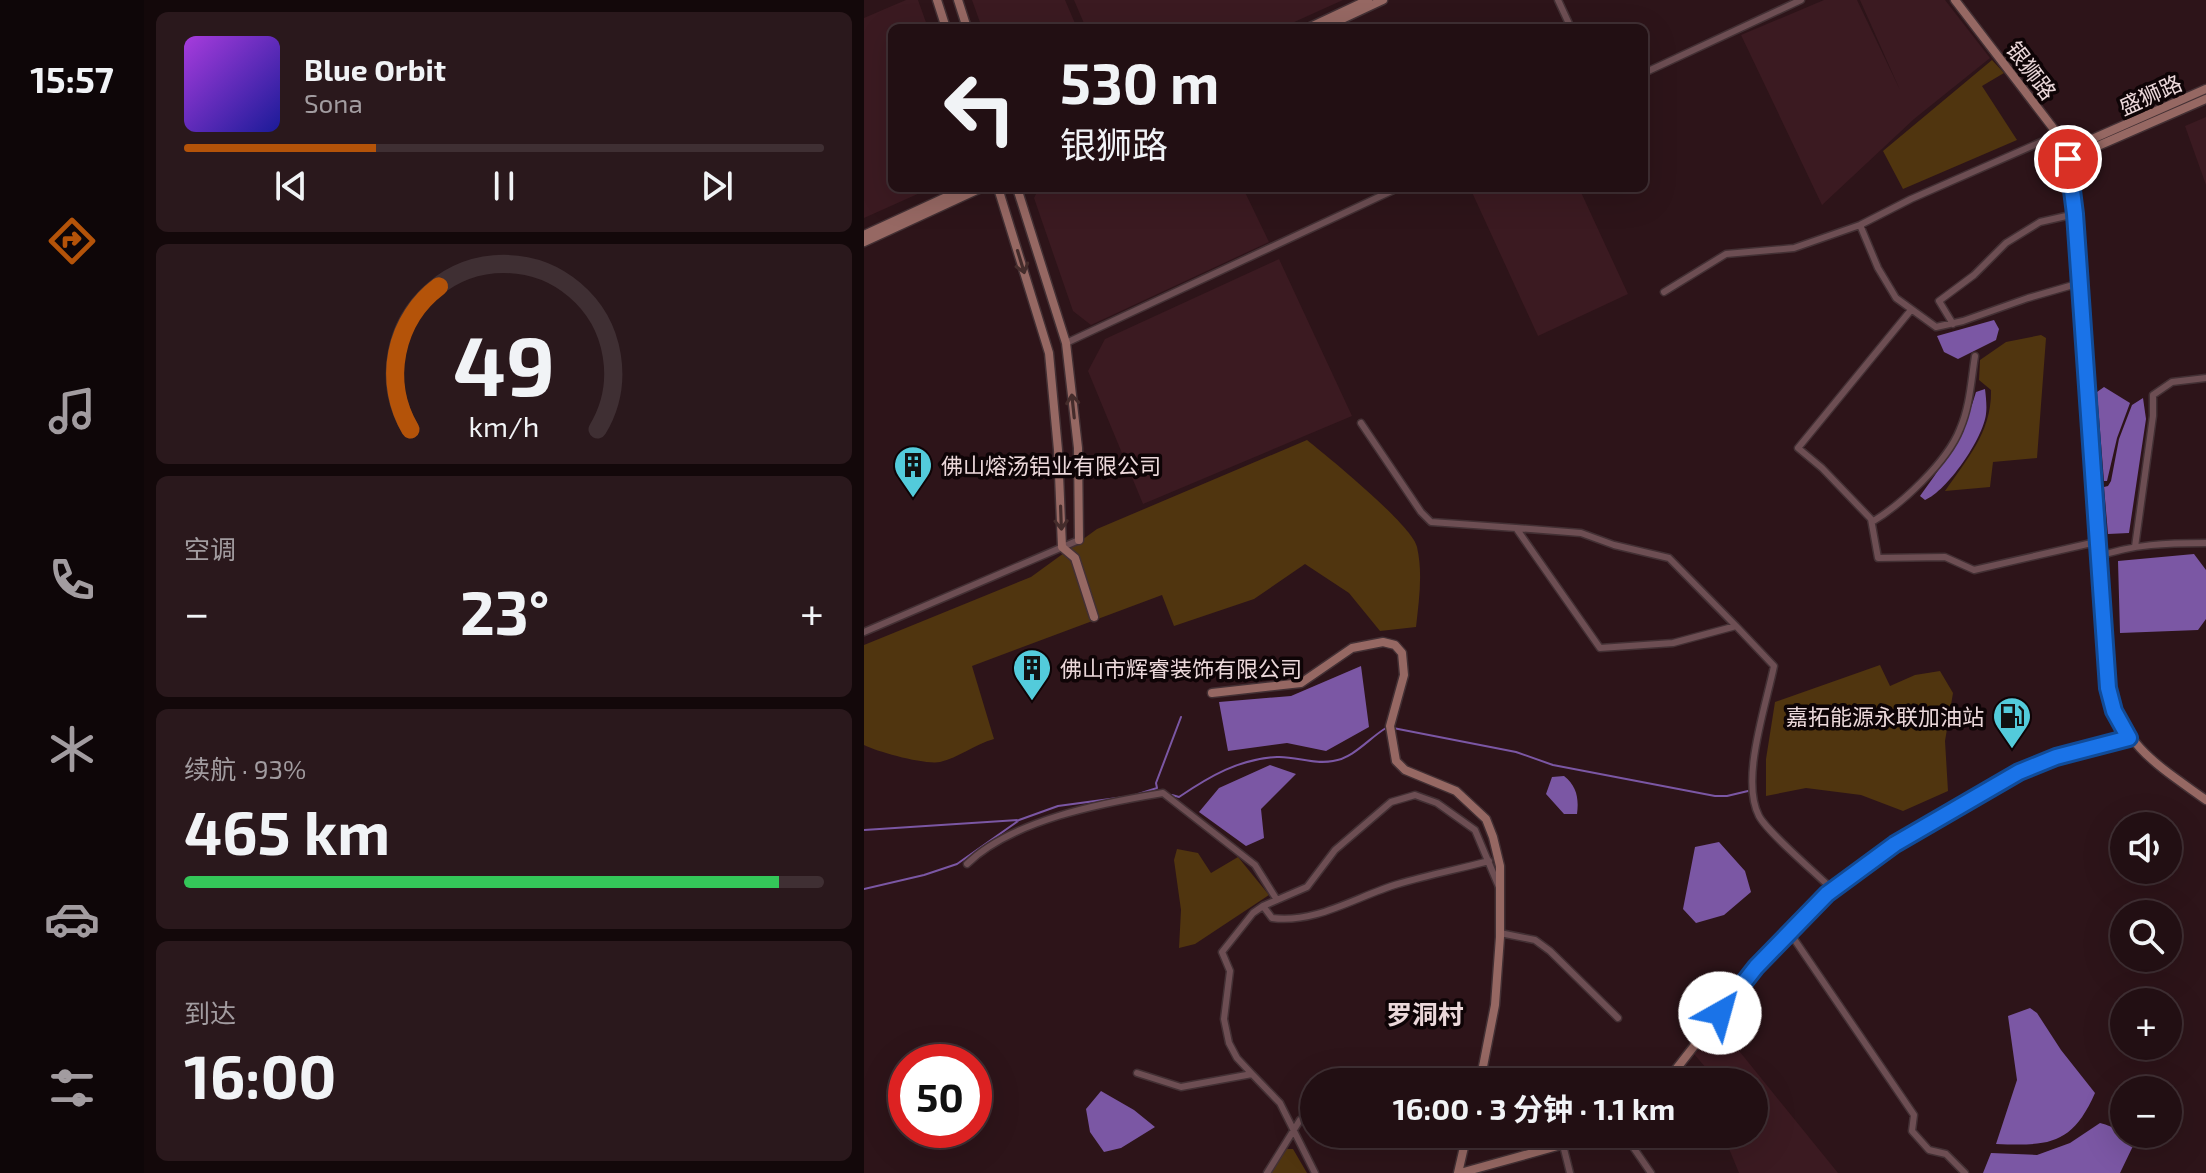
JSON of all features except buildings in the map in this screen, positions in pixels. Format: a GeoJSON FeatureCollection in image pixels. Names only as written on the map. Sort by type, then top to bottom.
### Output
{"type":"FeatureCollection","features":[{"type":"Feature","properties":{"kind":"street"},"geometry":{"type":"LineString","coordinates":[[937,0],[945,24]]}},
{"type":"Feature","properties":{"kind":"street"},"geometry":{"type":"LineString","coordinates":[[958,0],[966,24]]}},
{"type":"Feature","properties":{"kind":"street"},"geometry":{"type":"LineString","coordinates":[[1317,24],[1368,0]]}},
{"type":"Feature","properties":{"kind":"street"},"geometry":{"type":"LineString","coordinates":[[1332,24],[1383,0]]}},
{"type":"Feature","properties":{"kind":"street"},"geometry":{"type":"LineString","coordinates":[[1558,0],[1569,24]]}},
{"type":"Feature","properties":{"kind":"street"},"geometry":{"type":"LineString","coordinates":[[1648,71],[1801,0]]}},
{"type":"Feature","properties":{"kind":"street","name":"银狮路"},"geometry":{"type":"LineString","coordinates":[[1955,0],[2014,75],[2057,135],[2067,155],[2075,214],[2108,688],[2114,711],[2129,738]]}},
{"type":"Feature","properties":{"kind":"street","name":"盛狮路"},"geometry":{"type":"LineString","coordinates":[[2067,155],[2206,89]]}},
{"type":"Feature","properties":{"kind":"street","name":"盛狮路"},"geometry":{"type":"LineString","coordinates":[[2067,155],[2206,99]]}},
{"type":"Feature","properties":{"kind":"street"},"geometry":{"type":"LineString","coordinates":[[1664,292],[1726,254],[1794,248],[1860,225],[1911,199],[2057,135]]}},
{"type":"Feature","properties":{"kind":"street"},"geometry":{"type":"LineString","coordinates":[[864,235],[957,192]]}},
{"type":"Feature","properties":{"kind":"street"},"geometry":{"type":"LineString","coordinates":[[864,242],[972,192]]}},
{"type":"Feature","properties":{"kind":"street"},"geometry":{"type":"LineString","coordinates":[[999,192],[1049,353],[1058,450],[1062,547],[1075,558],[1094,617]]}},
{"type":"Feature","properties":{"kind":"street"},"geometry":{"type":"LineString","coordinates":[[864,632],[1079,540],[1078,448],[1066,343],[1018,192]]}},
{"type":"Feature","properties":{"kind":"street"},"geometry":{"type":"LineString","coordinates":[[1066,343],[1389,192]]}},
{"type":"Feature","properties":{"kind":"street"},"geometry":{"type":"LineString","coordinates":[[1953,324],[1939,301],[1974,275],[2006,243],[2040,222],[2075,214]]}},
{"type":"Feature","properties":{"kind":"street"},"geometry":{"type":"LineString","coordinates":[[1860,225],[1878,268],[1896,298],[1936,327],[2080,283]]}},
{"type":"Feature","properties":{"kind":"street"},"geometry":{"type":"LineString","coordinates":[[1911,310],[1798,448],[1822,468],[1872,522],[1878,558],[1945,557],[1974,570],[2096,542]]}},
{"type":"Feature","properties":{"kind":"street"},"geometry":{"type":"LineString","coordinates":[[1872,522],[1896,508],[1926,477],[1959,432],[1967,408],[1975,356]]}},
{"type":"Feature","properties":{"kind":"street"},"geometry":{"type":"LineString","coordinates":[[2135,547],[2153,416],[2153,395],[2172,382],[2206,378]]}},
{"type":"Feature","properties":{"kind":"street"},"geometry":{"type":"LineString","coordinates":[[1361,423],[1431,522],[1581,533],[1614,545],[1669,558],[1774,666],[1754,760],[1753,800],[1761,819],[1833,890]]}},
{"type":"Feature","properties":{"kind":"street"},"geometry":{"type":"LineString","coordinates":[[1516,528],[1600,648],[1673,643],[1736,626]]}},
{"type":"Feature","properties":{"kind":"street"},"geometry":{"type":"LineString","coordinates":[[2097,557],[2119,549],[2160,543],[2206,543]]}},
{"type":"Feature","properties":{"kind":"street"},"geometry":{"type":"LineString","coordinates":[[1212,693],[1301,683],[1352,648],[1383,642],[1395,645],[1402,653],[1404,675],[1390,728],[1396,761],[1405,770],[1456,791],[1486,819],[1500,866],[1500,933],[1495,1005],[1483,1068]]}},
{"type":"Feature","properties":{"kind":"street"},"geometry":{"type":"LineString","coordinates":[[1677,1068],[1756,967],[1833,890],[1895,844],[2019,772],[2056,757],[2129,738],[2148,759],[2206,800]]}},
{"type":"Feature","properties":{"kind":"street"},"geometry":{"type":"LineString","coordinates":[[967,864],[999,839],[1061,815],[1163,793],[1255,865],[1277,900]]}},
{"type":"Feature","properties":{"kind":"street"},"geometry":{"type":"LineString","coordinates":[[1315,1173],[1280,1103],[1237,1058],[1229,1043],[1224,1019],[1230,971],[1222,952],[1253,913],[1307,887],[1335,850],[1391,802],[1415,795],[1437,803],[1475,830],[1500,890]]}},
{"type":"Feature","properties":{"kind":"street"},"geometry":{"type":"LineString","coordinates":[[1263,906],[1272,918],[1288,920],[1316,916],[1399,884],[1489,861]]}},
{"type":"Feature","properties":{"kind":"street"},"geometry":{"type":"LineString","coordinates":[[1500,933],[1535,940],[1618,1018]]}},
{"type":"Feature","properties":{"kind":"street"},"geometry":{"type":"LineString","coordinates":[[1790,933],[1914,1115],[1912,1131],[1929,1150],[1946,1154],[1965,1173]]}},
{"type":"Feature","properties":{"kind":"street"},"geometry":{"type":"LineString","coordinates":[[1137,1073],[1181,1087],[1252,1074]]}},
{"type":"Feature","properties":{"kind":"street"},"geometry":{"type":"LineString","coordinates":[[1267,1173],[1300,1120]]}},
{"type":"Feature","properties":{"kind":"street"},"geometry":{"type":"LineString","coordinates":[[1464,1148],[1459,1173],[1552,1148]]}},
{"type":"Feature","properties":{"kind":"street"},"geometry":{"type":"LineString","coordinates":[[1564,1148],[1570,1173]]}},
{"type":"Feature","properties":{"kind":"street"},"geometry":{"type":"LineString","coordinates":[[1634,1148],[1651,1173]]}},
{"type":"Feature","properties":{"kind":"shaded area"},"geometry":{"type":"Polygon","coordinates":[[[906,0],[918,0],[927,24],[888,24],[888,192],[922,192],[864,218],[864,18],[906,0]]]}},
{"type":"Feature","properties":{"kind":"shaded area"},"geometry":{"type":"Polygon","coordinates":[[[972,0],[1065,0],[1075,24],[981,24],[972,0]]]}},
{"type":"Feature","properties":{"kind":"shaded area"},"geometry":{"type":"Polygon","coordinates":[[[1074,0],[1343,0],[1290,24],[1084,24],[1074,0]]]}},
{"type":"Feature","properties":{"kind":"shaded area"},"geometry":{"type":"Polygon","coordinates":[[[1824,0],[1857,0],[1900,90],[1860,0],[1945,0],[1990,58],[1914,119],[1822,205],[1741,35],[1824,0]]]}},
{"type":"Feature","properties":{"kind":"shaded area"},"geometry":{"type":"Polygon","coordinates":[[[1992,60],[2004,73],[1982,86],[2017,140],[1903,189],[1883,151],[1992,60]]]}},
{"type":"Feature","properties":{"kind":"shaded area"},"geometry":{"type":"Polygon","coordinates":[[[2206,117],[2206,185],[2185,126],[2206,117]]]}},
{"type":"Feature","properties":{"kind":"shaded area"},"geometry":{"type":"Polygon","coordinates":[[[1037,192],[1245,192],[1269,242],[1091,325],[1073,311],[1034,198],[1037,192]]]}},
{"type":"Feature","properties":{"kind":"shaded area"},"geometry":{"type":"Polygon","coordinates":[[[1472,192],[1581,192],[1628,294],[1538,336],[1472,192]]]}},
{"type":"Feature","properties":{"kind":"shaded area"},"geometry":{"type":"Polygon","coordinates":[[[1279,259],[1352,416],[1143,504],[1088,371],[1105,339],[1279,259]]]}},
{"type":"Feature","properties":{"kind":"shaded area"},"geometry":{"type":"Polygon","coordinates":[[[1994,320],[1999,329],[1996,340],[1958,359],[1944,352],[1937,336],[1994,320]]]}},
{"type":"Feature","properties":{"kind":"shaded area"},"geometry":{"type":"Polygon","coordinates":[[[2041,335],[2046,338],[2037,458],[1993,462],[1990,487],[1945,491],[1977,444],[1987,419],[1991,390],[1979,380],[1980,360],[2006,342],[2041,335]]]}},
{"type":"Feature","properties":{"kind":"shaded area"},"geometry":{"type":"Polygon","coordinates":[[[2104,387],[2130,403],[2117,438],[2107,481],[2104,481],[2097,392],[2104,387]]]}},
{"type":"Feature","properties":{"kind":"shaded area"},"geometry":{"type":"Polygon","coordinates":[[[1985,389],[1986,414],[1971,450],[1943,486],[1925,500],[1920,496],[1953,447],[1976,392],[1985,389]]]}},
{"type":"Feature","properties":{"kind":"shaded area"},"geometry":{"type":"Polygon","coordinates":[[[2143,398],[2146,419],[2129,533],[2108,534],[2104,487],[2111,481],[2119,439],[2132,405],[2143,398]]]}},
{"type":"Feature","properties":{"kind":"shaded area"},"geometry":{"type":"Polygon","coordinates":[[[1307,440],[1368,492],[1412,537],[1420,567],[1416,627],[1380,631],[1349,593],[1305,564],[1254,599],[1174,626],[1162,595],[972,666],[994,739],[953,757],[940,762],[924,762],[864,745],[864,645],[1031,577],[1097,529],[1307,440]]]}},
{"type":"Feature","properties":{"kind":"shaded area"},"geometry":{"type":"Polygon","coordinates":[[[2194,554],[2206,570],[2206,619],[2198,630],[2120,633],[2118,561],[2194,554]]]}},
{"type":"Feature","properties":{"kind":"shaded area"},"geometry":{"type":"Polygon","coordinates":[[[1880,665],[1890,686],[1915,675],[1940,671],[1953,693],[1945,741],[1948,791],[1903,811],[1861,795],[1806,788],[1766,796],[1766,759],[1775,702],[1880,665]]]}},
{"type":"Feature","properties":{"kind":"shaded area"},"geometry":{"type":"Polygon","coordinates":[[[1361,666],[1369,727],[1326,751],[1287,743],[1228,751],[1219,702],[1291,696],[1361,666]]]}},
{"type":"Feature","properties":{"kind":"shaded area"},"geometry":{"type":"Polygon","coordinates":[[[1270,765],[1296,774],[1261,809],[1264,838],[1246,846],[1199,812],[1219,788],[1270,765]]]}},
{"type":"Feature","properties":{"kind":"shaded area"},"geometry":{"type":"Polygon","coordinates":[[[1564,776],[1576,793],[1577,814],[1564,814],[1546,794],[1552,777],[1564,776]]]}},
{"type":"Feature","properties":{"kind":"shaded area"},"geometry":{"type":"Polygon","coordinates":[[[1719,842],[1745,871],[1751,892],[1724,915],[1696,923],[1683,909],[1695,847],[1719,842]]]}},
{"type":"Feature","properties":{"kind":"shaded area"},"geometry":{"type":"Polygon","coordinates":[[[1177,849],[1198,853],[1211,873],[1238,857],[1269,895],[1195,944],[1179,948],[1181,910],[1174,860],[1177,849]]]}},
{"type":"Feature","properties":{"kind":"shaded area"},"geometry":{"type":"Polygon","coordinates":[[[2030,1008],[2037,1013],[2095,1093],[2077,1123],[2057,1139],[2031,1144],[1996,1144],[2017,1080],[2008,1016],[2030,1008]]]}},
{"type":"Feature","properties":{"kind":"shaded area"},"geometry":{"type":"Polygon","coordinates":[[[1723,1031],[1753,1068],[1706,1068],[1694,1054],[1723,1031]]]}},
{"type":"Feature","properties":{"kind":"shaded area"},"geometry":{"type":"Polygon","coordinates":[[[1768,1087],[1838,1173],[1739,1173],[1729,1148],[1768,1148],[1768,1087]]]}},
{"type":"Feature","properties":{"kind":"shaded area"},"geometry":{"type":"Polygon","coordinates":[[[1101,1091],[1134,1110],[1155,1127],[1121,1148],[1104,1152],[1090,1132],[1086,1109],[1101,1091]]]}},
{"type":"Feature","properties":{"kind":"shaded area"},"geometry":{"type":"Polygon","coordinates":[[[2100,1123],[2110,1126],[2110,1148],[2132,1148],[2120,1173],[1983,1173],[1991,1153],[2037,1155],[2070,1143],[2100,1123]]]}},
{"type":"Feature","properties":{"kind":"shaded area"},"geometry":{"type":"Polygon","coordinates":[[[1286,1149],[1293,1149],[1307,1173],[1271,1173],[1286,1149]]]}},
{"type":"Feature","properties":{"kind":"waterway"},"geometry":{"type":"LineString","coordinates":[[864,830],[1019,820],[1058,806],[1132,796],[1157,788],[1156,783],[1181,717]]}},
{"type":"Feature","properties":{"kind":"waterway"},"geometry":{"type":"LineString","coordinates":[[1172,795],[1179,797],[1237,765],[1263,758],[1319,762],[1341,759],[1386,728]]}},
{"type":"Feature","properties":{"kind":"waterway"},"geometry":{"type":"LineString","coordinates":[[1393,728],[1516,752],[1553,765],[1715,796],[1748,791]]}},
{"type":"Feature","properties":{"kind":"waterway"},"geometry":{"type":"LineString","coordinates":[[864,889],[957,864],[1018,821]]}},
{"type":"Feature","properties":{"kind":"place","name":"佛山熔汤铝业有限公司"},"geometry":{"type":"Point","coordinates":[913,499]}},
{"type":"Feature","properties":{"kind":"place","name":"佛山市辉睿装饰有限公司"},"geometry":{"type":"Point","coordinates":[1032,702]}},
{"type":"Feature","properties":{"kind":"place","name":"嘉拓能源永联加油站"},"geometry":{"type":"Point","coordinates":[2012,750]}},
{"type":"Feature","properties":{"kind":"district","name":"罗洞村"},"geometry":{"type":"Point","coordinates":[1425,1013]}},
{"type":"Feature","properties":{"kind":"route"},"geometry":{"type":"LineString","coordinates":[[1720,1013],[1756,967],[1827,894],[1895,844],[2019,772],[2056,757],[2129,738],[2114,711],[2108,688],[2075,214],[2068,159]]}}]}
